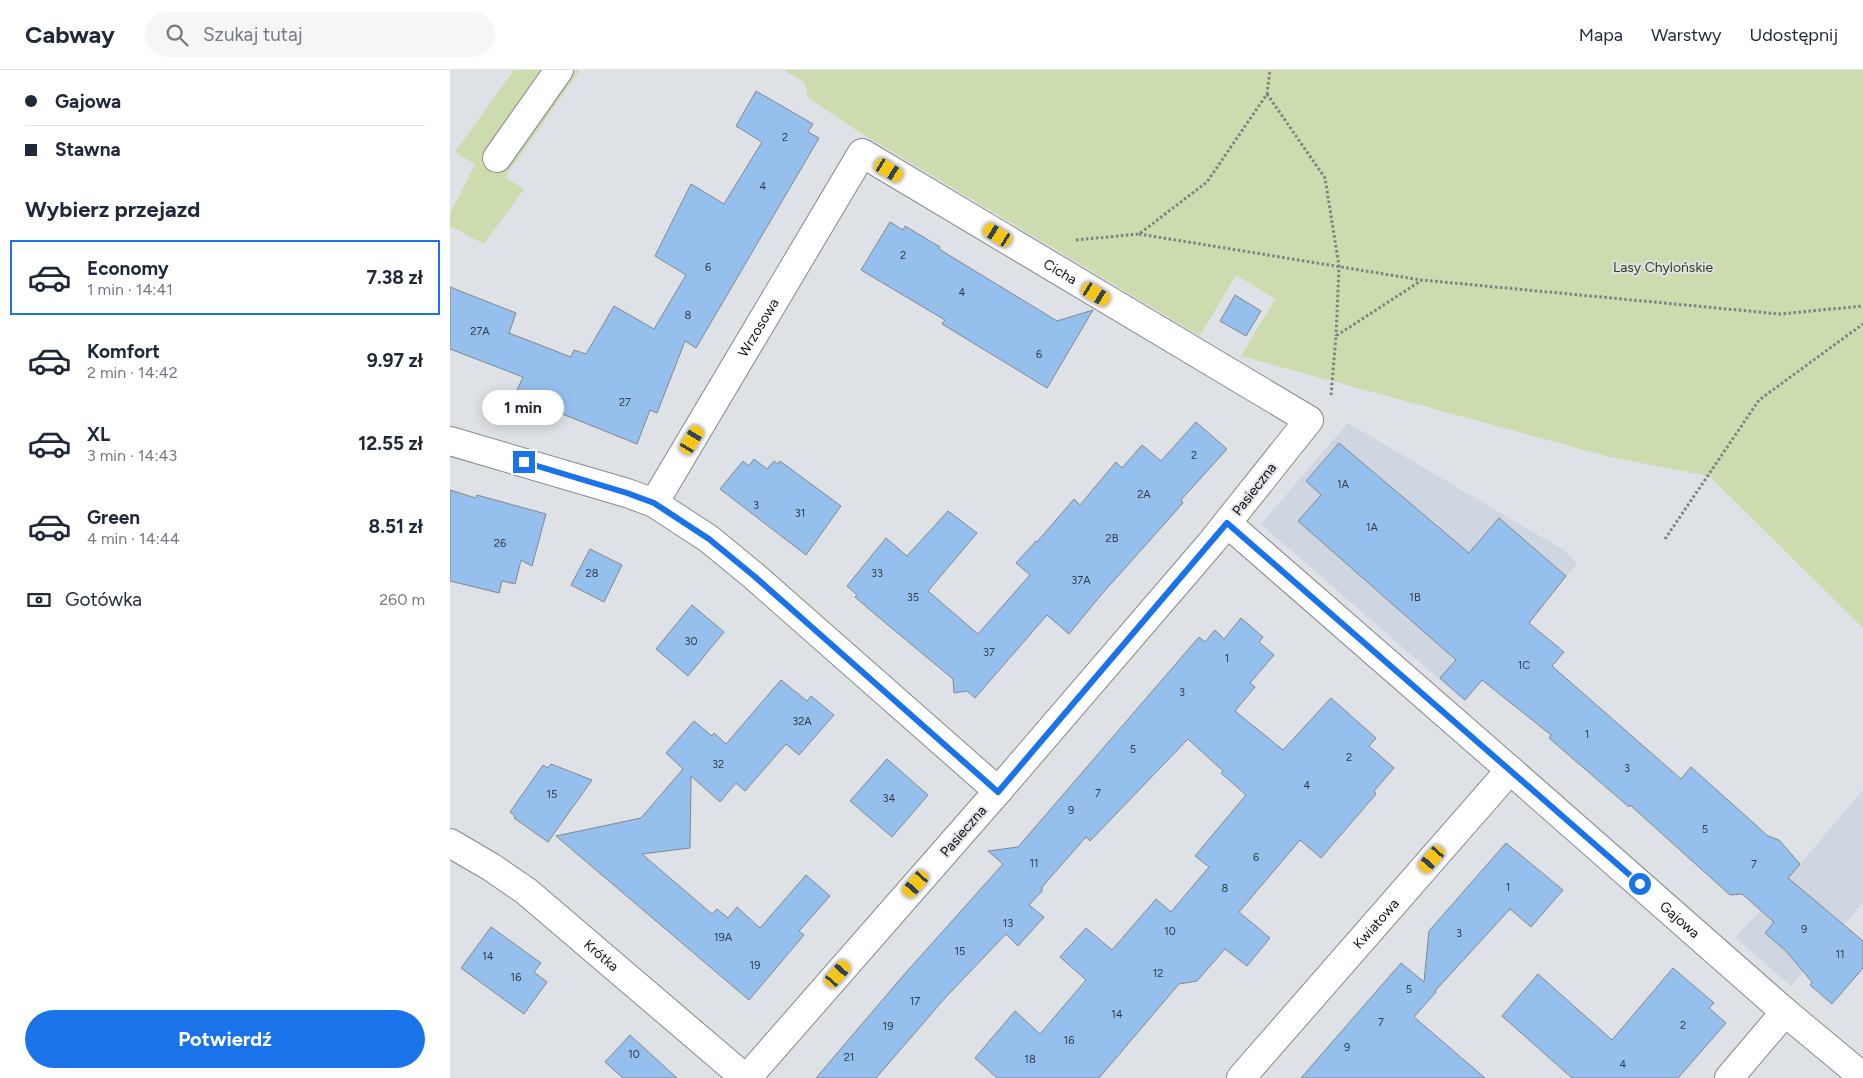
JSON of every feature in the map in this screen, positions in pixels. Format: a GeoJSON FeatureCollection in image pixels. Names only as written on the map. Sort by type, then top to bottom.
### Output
{"type":"FeatureCollection","features":[{"type":"Feature","properties":{"kind":"street"},"geometry":{"type":"LineString","coordinates":[[498,158],[559,70]]}},
{"type":"Feature","properties":{"kind":"street","name":"Cicha"},"geometry":{"type":"LineString","coordinates":[[862,153],[1309,420]]}},
{"type":"Feature","properties":{"kind":"street","name":"Wrzosowa"},"geometry":{"type":"LineString","coordinates":[[654,503],[862,153]]}},
{"type":"Feature","properties":{"kind":"street","name":"Pasieczna"},"geometry":{"type":"LineString","coordinates":[[746,1078],[998,792],[1227,523],[1309,420]]}},
{"type":"Feature","properties":{"kind":"street"},"geometry":{"type":"LineString","coordinates":[[450,441],[608,487],[654,503],[709,539],[754,576],[998,792]]}},
{"type":"Feature","properties":{"kind":"street","name":"Gajowa"},"geometry":{"type":"LineString","coordinates":[[1227,523],[1785,1012],[1863,1077]]}},
{"type":"Feature","properties":{"kind":"street","name":"Kwiatowa"},"geometry":{"type":"LineString","coordinates":[[1241,1078],[1510,770]]}},
{"type":"Feature","properties":{"kind":"street","name":"Krótka"},"geometry":{"type":"LineString","coordinates":[[450,843],[526,890],[746,1078]]}},
{"type":"Feature","properties":{"kind":"street"},"geometry":{"type":"LineString","coordinates":[[1729,1078],[1785,1012]]}},
{"type":"Feature","properties":{"kind":"path"},"geometry":{"type":"LineString","coordinates":[[1139,234],[1207,182],[1267,94],[1270,70]]}},
{"type":"Feature","properties":{"kind":"path"},"geometry":{"type":"LineString","coordinates":[[1267,94],[1325,178],[1339,266],[1331,396]]}},
{"type":"Feature","properties":{"kind":"path"},"geometry":{"type":"LineString","coordinates":[[1074,240],[1139,234],[1422,280],[1780,314],[1863,306]]}},
{"type":"Feature","properties":{"kind":"path"},"geometry":{"type":"LineString","coordinates":[[1336,336],[1422,280]]}},
{"type":"Feature","properties":{"kind":"path"},"geometry":{"type":"LineString","coordinates":[[1665,539],[1759,400],[1863,324]]}},
{"type":"Feature","properties":{"kind":"shaded area"},"geometry":{"type":"Polygon","coordinates":[[[1348,423],[1565,551],[1577,563],[1483,681],[1464,701],[1261,524],[1348,423]]]}},
{"type":"Feature","properties":{"kind":"shaded area"},"geometry":{"type":"Polygon","coordinates":[[[1863,790],[1863,903],[1791,986],[1735,937],[1761,910],[1863,790]]]}},
{"type":"Feature","properties":{"kind":"green space"},"geometry":{"type":"Polygon","coordinates":[[[514,70],[580,70],[505,177],[524,189],[484,244],[450,226],[450,214],[475,164],[455,152],[514,70]]]}},
{"type":"Feature","properties":{"kind":"green space","name":"Lasy Chylońskie"},"geometry":{"type":"Polygon","coordinates":[[[784,70],[1863,70],[1863,628],[1709,476],[1610,457],[1241,356],[1275,299],[1236,275],[1200,336],[856,130],[808,98],[805,83],[784,70]]]}},
{"type":"Feature","properties":{"kind":"building"},"geometry":{"type":"Polygon","coordinates":[[[756,91],[813,124],[808,132],[819,138],[696,348],[685,341],[657,413],[650,410],[637,444],[515,395],[523,377],[450,349],[450,287],[516,313],[509,333],[571,357],[574,350],[586,354],[614,306],[654,329],[686,275],[655,256],[691,184],[724,204],[762,142],[736,126],[756,91]]]}},
{"type":"Feature","properties":{"kind":"building"},"geometry":{"type":"Polygon","coordinates":[[[890,222],[903,230],[905,226],[1057,321],[1093,310],[1047,388],[942,324],[945,320],[861,270],[890,222]]]}},
{"type":"Feature","properties":{"kind":"building"},"geometry":{"type":"Polygon","coordinates":[[[1235,295],[1261,311],[1246,336],[1220,321],[1235,295]]]}},
{"type":"Feature","properties":{"kind":"building"},"geometry":{"type":"Polygon","coordinates":[[[1196,422],[1227,449],[1181,500],[1183,503],[1069,634],[1047,615],[975,698],[967,691],[954,693],[953,679],[855,597],[857,595],[847,586],[886,538],[907,556],[948,511],[977,533],[928,591],[978,634],[1030,575],[1016,563],[1074,499],[1080,505],[1116,462],[1122,468],[1142,445],[1161,461],[1196,422]]]}},
{"type":"Feature","properties":{"kind":"building"},"geometry":{"type":"Polygon","coordinates":[[[1339,443],[1469,553],[1499,518],[1566,576],[1529,623],[1564,652],[1552,666],[1681,779],[1691,767],[1768,836],[1779,840],[1800,864],[1788,878],[1863,941],[1863,968],[1832,1004],[1810,985],[1812,982],[1786,951],[1765,933],[1774,922],[1742,894],[1730,895],[1630,805],[1629,807],[1549,738],[1551,735],[1482,680],[1465,700],[1440,678],[1456,660],[1298,521],[1321,495],[1306,481],[1339,443]]]}},
{"type":"Feature","properties":{"kind":"building"},"geometry":{"type":"Polygon","coordinates":[[[754,459],[767,469],[774,461],[778,464],[780,461],[841,506],[806,555],[720,489],[743,461],[749,466],[754,459]]]}},
{"type":"Feature","properties":{"kind":"building"},"geometry":{"type":"Polygon","coordinates":[[[450,490],[476,498],[477,495],[546,514],[532,566],[521,560],[515,584],[502,581],[499,593],[450,581],[450,490]]]}},
{"type":"Feature","properties":{"kind":"building"},"geometry":{"type":"Polygon","coordinates":[[[590,549],[622,565],[604,602],[571,585],[590,549]]]}},
{"type":"Feature","properties":{"kind":"building"},"geometry":{"type":"Polygon","coordinates":[[[692,605],[724,632],[688,676],[656,649],[692,605]]]}},
{"type":"Feature","properties":{"kind":"building"},"geometry":{"type":"Polygon","coordinates":[[[1241,618],[1263,637],[1259,642],[1274,655],[1250,683],[1255,687],[1235,711],[1283,750],[1331,698],[1376,738],[1369,746],[1394,768],[1374,791],[1376,794],[1321,858],[1300,840],[1239,912],[1270,938],[1247,966],[1225,949],[1197,981],[1179,984],[1099,1078],[997,1078],[975,1058],[1015,1011],[1040,1034],[1086,980],[1060,957],[1086,928],[1112,950],[1156,899],[1171,912],[1209,867],[1195,856],[1246,795],[1221,773],[1223,771],[1188,739],[1090,841],[1086,837],[1042,887],[1042,891],[1029,905],[1044,917],[1018,946],[1006,934],[945,998],[876,1078],[816,1078],[902,977],[1003,864],[988,851],[1018,847],[1199,637],[1205,642],[1215,630],[1224,639],[1241,618]]]}},
{"type":"Feature","properties":{"kind":"building"},"geometry":{"type":"Polygon","coordinates":[[[781,680],[807,701],[811,696],[834,715],[799,755],[786,744],[745,791],[736,783],[720,802],[691,776],[690,848],[642,854],[712,914],[717,909],[728,918],[737,907],[760,928],[806,875],[830,896],[799,931],[804,935],[749,1000],[556,836],[641,818],[683,769],[666,753],[694,721],[712,736],[714,733],[726,744],[781,680]]]}},
{"type":"Feature","properties":{"kind":"building"},"geometry":{"type":"Polygon","coordinates":[[[887,759],[928,795],[892,837],[850,801],[887,759]]]}},
{"type":"Feature","properties":{"kind":"building"},"geometry":{"type":"Polygon","coordinates":[[[551,764],[592,780],[548,842],[514,818],[515,816],[510,812],[543,765],[548,768],[551,764]]]}},
{"type":"Feature","properties":{"kind":"building"},"geometry":{"type":"Polygon","coordinates":[[[1506,843],[1563,890],[1531,927],[1510,909],[1435,991],[1414,1017],[1485,1078],[1301,1078],[1401,963],[1424,982],[1429,931],[1506,843]]]}},
{"type":"Feature","properties":{"kind":"building"},"geometry":{"type":"Polygon","coordinates":[[[491,927],[541,963],[534,972],[547,982],[524,1014],[461,968],[491,927]]]}},
{"type":"Feature","properties":{"kind":"building"},"geometry":{"type":"Polygon","coordinates":[[[1673,968],[1714,1003],[1709,1008],[1726,1023],[1678,1078],[1572,1078],[1502,1016],[1538,974],[1612,1040],[1673,968]]]}},
{"type":"Feature","properties":{"kind":"building"},"geometry":{"type":"Polygon","coordinates":[[[630,1035],[677,1078],[623,1078],[605,1062],[630,1035]]]}},
{"type":"Feature","properties":{"kind":"route"},"geometry":{"type":"LineString","coordinates":[[524,462],[654,503],[709,539],[754,576],[998,792],[1227,523],[1640,884]]}}]}
